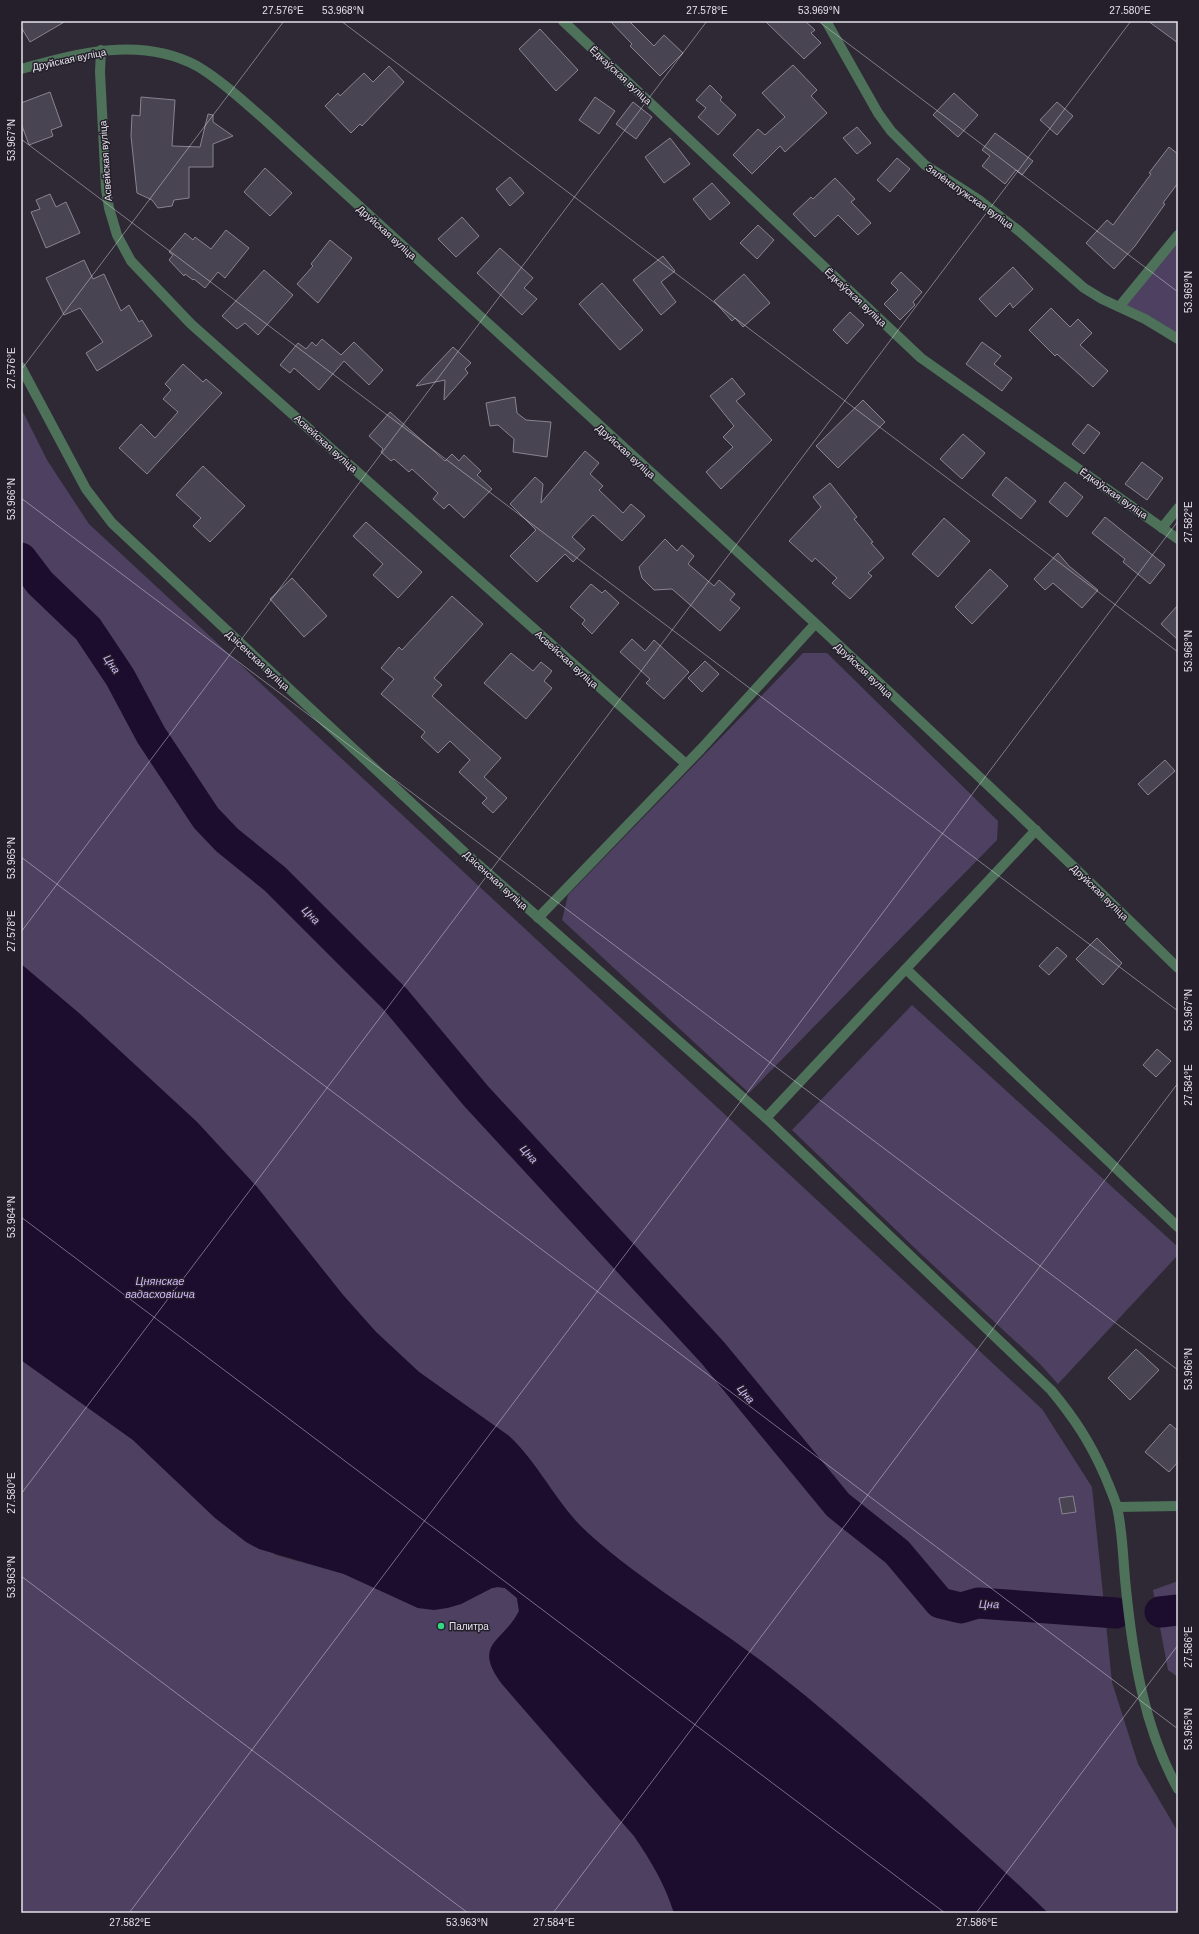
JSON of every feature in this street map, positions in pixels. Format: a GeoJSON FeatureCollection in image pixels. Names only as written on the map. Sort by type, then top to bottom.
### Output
{"type":"FeatureCollection","features":[{"type":"Feature","properties":{"kind":"street","name":"Ёдкаўская вуліца"},"geometry":{"type":"LineString","coordinates":[[563,21],[921,358],[1178,539]]}},
{"type":"Feature","properties":{"kind":"street","name":"Зялёналужская вуліца"},"geometry":{"type":"LineString","coordinates":[[826,21],[870,101],[891,131],[906,148],[925,165],[979,200],[1020,231],[1084,288],[1178,339]]}},
{"type":"Feature","properties":{"kind":"street","name":"Друйская вуліца"},"geometry":{"type":"LineString","coordinates":[[21,69],[101,50],[166,54],[197,67],[231,91],[815,624],[1036,830],[1178,968]]}},
{"type":"Feature","properties":{"kind":"street","name":"Асвейская вуліца"},"geometry":{"type":"LineString","coordinates":[[101,50],[100,72],[106,189],[109,208],[117,235],[131,261],[191,324],[686,764]]}},
{"type":"Feature","properties":{"kind":"street"},"geometry":{"type":"LineString","coordinates":[[1119,307],[1178,235]]}},
{"type":"Feature","properties":{"kind":"street","name":"Дзісенская вуліца"},"geometry":{"type":"LineString","coordinates":[[21,367],[86,489],[112,523],[464,852],[766,1118],[1051,1390],[1075,1419],[1091,1446],[1117,1507],[1129,1622],[1136,1666],[1148,1717],[1157,1744],[1165,1764],[1178,1789]]}},
{"type":"Feature","properties":{"kind":"street"},"geometry":{"type":"LineString","coordinates":[[1162,528],[1178,508]]}},
{"type":"Feature","properties":{"kind":"street"},"geometry":{"type":"LineString","coordinates":[[538,918],[686,764],[815,624]]}},
{"type":"Feature","properties":{"kind":"street"},"geometry":{"type":"LineString","coordinates":[[766,1118],[1036,830]]}},
{"type":"Feature","properties":{"kind":"street"},"geometry":{"type":"LineString","coordinates":[[906,969],[1178,1227]]}},
{"type":"Feature","properties":{"kind":"street"},"geometry":{"type":"LineString","coordinates":[[1117,1507],[1178,1506]]}},
{"type":"Feature","properties":{"kind":"shaded area"},"geometry":{"type":"Polygon","coordinates":[[[1178,235],[1178,339],[1119,307],[1178,235]]]}},
{"type":"Feature","properties":{"kind":"shaded area"},"geometry":{"type":"Polygon","coordinates":[[[21,408],[47,460],[89,524],[1042,1409],[1092,1487],[1112,1682],[1138,1764],[1178,1832],[1178,1913],[1048,1913],[925,1800],[812,1701],[750,1653],[633,1570],[589,1534],[568,1511],[520,1447],[509,1436],[419,1372],[376,1332],[343,1295],[257,1187],[197,1122],[80,1014],[21,964],[21,408]]]}},
{"type":"Feature","properties":{"kind":"shaded area"},"geometry":{"type":"Polygon","coordinates":[[[803,653],[827,653],[998,821],[997,840],[749,1093],[562,920],[568,895],[803,653]]]}},
{"type":"Feature","properties":{"kind":"shaded area"},"geometry":{"type":"Polygon","coordinates":[[[912,1005],[1178,1247],[1178,1255],[1058,1384],[1040,1364],[921,1254],[792,1130],[912,1005]]]}},
{"type":"Feature","properties":{"kind":"shaded area"},"geometry":{"type":"Polygon","coordinates":[[[21,1360],[133,1440],[173,1478],[276,1555],[344,1574],[418,1608],[447,1608],[461,1604],[492,1588],[498,1587],[505,1588],[517,1598],[519,1611],[513,1621],[494,1644],[491,1652],[490,1660],[494,1671],[502,1684],[634,1836],[657,1873],[674,1913],[21,1913],[21,1360]]]}},
{"type":"Feature","properties":{"kind":"shaded area"},"geometry":{"type":"Polygon","coordinates":[[[1178,1581],[1178,1677],[1168,1670],[1153,1590],[1178,1581]]]}},
{"type":"Feature","properties":{"kind":"water","name":"Цнянскае вадасховішча"},"geometry":{"type":"Polygon","coordinates":[[[21,964],[80,1014],[197,1122],[257,1187],[343,1295],[376,1332],[419,1372],[509,1436],[520,1447],[567,1511],[589,1534],[633,1570],[750,1653],[812,1701],[925,1800],[1048,1913],[674,1913],[657,1873],[634,1836],[502,1684],[493,1670],[489,1660],[490,1651],[493,1644],[513,1621],[519,1611],[517,1598],[505,1588],[498,1587],[492,1588],[461,1604],[447,1608],[434,1610],[418,1608],[344,1574],[259,1549],[246,1542],[215,1518],[133,1440],[21,1360],[21,964]]]}},
{"type":"Feature","properties":{"kind":"building"},"geometry":{"type":"Polygon","coordinates":[[[21,21],[66,21],[30,42],[21,27],[21,21]]]}},
{"type":"Feature","properties":{"kind":"building"},"geometry":{"type":"Polygon","coordinates":[[[610,21],[629,21],[654,46],[664,35],[683,53],[660,76],[630,46],[632,44],[610,21]]]}},
{"type":"Feature","properties":{"kind":"building"},"geometry":{"type":"Polygon","coordinates":[[[765,21],[805,21],[815,30],[811,33],[821,43],[804,59],[765,21]]]}},
{"type":"Feature","properties":{"kind":"building"},"geometry":{"type":"Polygon","coordinates":[[[1148,21],[1178,21],[1178,43],[1148,21]]]}},
{"type":"Feature","properties":{"kind":"building"},"geometry":{"type":"Polygon","coordinates":[[[540,29],[578,70],[556,91],[519,49],[540,29]]]}},
{"type":"Feature","properties":{"kind":"building"},"geometry":{"type":"Polygon","coordinates":[[[793,65],[817,90],[811,96],[827,113],[785,152],[780,146],[752,174],[733,155],[758,129],[765,135],[785,117],[762,93],[793,65]]]}},
{"type":"Feature","properties":{"kind":"building"},"geometry":{"type":"Polygon","coordinates":[[[389,66],[404,82],[362,126],[360,124],[351,133],[325,106],[338,93],[340,96],[364,73],[373,82],[389,66]]]}},
{"type":"Feature","properties":{"kind":"building"},"geometry":{"type":"Polygon","coordinates":[[[710,85],[722,97],[720,100],[736,115],[718,135],[698,117],[706,108],[696,100],[710,85]]]}},
{"type":"Feature","properties":{"kind":"building"},"geometry":{"type":"Polygon","coordinates":[[[50,92],[62,126],[51,130],[53,136],[29,145],[21,123],[21,103],[50,92]]]}},
{"type":"Feature","properties":{"kind":"building"},"geometry":{"type":"Polygon","coordinates":[[[954,93],[978,115],[958,137],[933,115],[954,93]]]}},
{"type":"Feature","properties":{"kind":"building"},"geometry":{"type":"Polygon","coordinates":[[[141,97],[175,100],[172,146],[200,147],[208,114],[213,115],[213,122],[233,136],[213,144],[213,167],[189,167],[189,198],[174,200],[172,206],[158,208],[152,200],[137,193],[131,136],[132,115],[140,116],[141,97]]]}},
{"type":"Feature","properties":{"kind":"building"},"geometry":{"type":"Polygon","coordinates":[[[595,97],[615,111],[599,134],[579,120],[595,97]]]}},
{"type":"Feature","properties":{"kind":"building"},"geometry":{"type":"Polygon","coordinates":[[[633,102],[652,117],[636,139],[616,124],[633,102]]]}},
{"type":"Feature","properties":{"kind":"building"},"geometry":{"type":"Polygon","coordinates":[[[1057,102],[1073,116],[1057,135],[1040,120],[1057,102]]]}},
{"type":"Feature","properties":{"kind":"building"},"geometry":{"type":"Polygon","coordinates":[[[857,127],[871,143],[857,154],[843,138],[857,127]]]}},
{"type":"Feature","properties":{"kind":"building"},"geometry":{"type":"Polygon","coordinates":[[[995,133],[1033,161],[1022,175],[1016,170],[1005,184],[982,166],[990,156],[982,150],[995,133]]]}},
{"type":"Feature","properties":{"kind":"building"},"geometry":{"type":"Polygon","coordinates":[[[670,138],[690,164],[664,183],[645,157],[670,138]]]}},
{"type":"Feature","properties":{"kind":"building"},"geometry":{"type":"Polygon","coordinates":[[[1169,147],[1178,154],[1178,183],[1135,246],[1114,269],[1086,243],[1107,220],[1113,225],[1169,147]]]}},
{"type":"Feature","properties":{"kind":"building"},"geometry":{"type":"Polygon","coordinates":[[[897,158],[910,169],[890,192],[877,180],[897,158]]]}},
{"type":"Feature","properties":{"kind":"building"},"geometry":{"type":"Polygon","coordinates":[[[265,168],[292,193],[270,216],[244,192],[265,168]]]}},
{"type":"Feature","properties":{"kind":"building"},"geometry":{"type":"Polygon","coordinates":[[[510,177],[524,193],[510,206],[496,189],[510,177]]]}},
{"type":"Feature","properties":{"kind":"building"},"geometry":{"type":"Polygon","coordinates":[[[835,178],[855,199],[851,202],[871,223],[858,235],[838,215],[815,237],[793,214],[811,197],[813,199],[835,178]]]}},
{"type":"Feature","properties":{"kind":"building"},"geometry":{"type":"Polygon","coordinates":[[[712,183],[730,203],[710,220],[693,199],[712,183]]]}},
{"type":"Feature","properties":{"kind":"building"},"geometry":{"type":"Polygon","coordinates":[[[50,194],[56,207],[66,202],[80,233],[46,248],[31,212],[40,209],[36,200],[50,194]]]}},
{"type":"Feature","properties":{"kind":"building"},"geometry":{"type":"Polygon","coordinates":[[[462,217],[479,236],[456,257],[438,239],[462,217]]]}},
{"type":"Feature","properties":{"kind":"building"},"geometry":{"type":"Polygon","coordinates":[[[758,225],[774,240],[757,259],[740,243],[758,225]]]}},
{"type":"Feature","properties":{"kind":"building"},"geometry":{"type":"Polygon","coordinates":[[[226,230],[249,248],[225,278],[218,272],[205,288],[194,279],[193,280],[185,274],[184,276],[169,260],[173,255],[169,252],[185,233],[193,240],[195,237],[211,249],[226,230]]]}},
{"type":"Feature","properties":{"kind":"building"},"geometry":{"type":"Polygon","coordinates":[[[330,240],[352,258],[318,303],[297,284],[313,266],[311,264],[330,240]]]}},
{"type":"Feature","properties":{"kind":"building"},"geometry":{"type":"Polygon","coordinates":[[[500,248],[533,278],[524,288],[537,299],[522,315],[477,273],[500,248]]]}},
{"type":"Feature","properties":{"kind":"building"},"geometry":{"type":"Polygon","coordinates":[[[663,256],[675,271],[661,282],[676,302],[661,315],[633,280],[663,256]]]}},
{"type":"Feature","properties":{"kind":"building"},"geometry":{"type":"Polygon","coordinates":[[[84,260],[93,279],[104,274],[121,311],[129,305],[139,322],[142,320],[152,336],[97,371],[86,353],[103,342],[80,308],[64,315],[46,278],[84,260]]]}},
{"type":"Feature","properties":{"kind":"building"},"geometry":{"type":"Polygon","coordinates":[[[1013,267],[1033,289],[1013,308],[1010,303],[996,317],[979,299],[1013,267]]]}},
{"type":"Feature","properties":{"kind":"building"},"geometry":{"type":"Polygon","coordinates":[[[264,270],[293,295],[258,335],[245,323],[237,329],[222,316],[264,270]]]}},
{"type":"Feature","properties":{"kind":"building"},"geometry":{"type":"Polygon","coordinates":[[[901,272],[922,292],[913,302],[915,305],[900,320],[884,304],[898,290],[891,283],[901,272]]]}},
{"type":"Feature","properties":{"kind":"building"},"geometry":{"type":"Polygon","coordinates":[[[744,274],[770,303],[743,327],[735,318],[732,321],[714,301],[744,274]]]}},
{"type":"Feature","properties":{"kind":"building"},"geometry":{"type":"Polygon","coordinates":[[[602,283],[643,330],[620,350],[579,304],[602,283]]]}},
{"type":"Feature","properties":{"kind":"building"},"geometry":{"type":"Polygon","coordinates":[[[1051,308],[1070,327],[1078,319],[1092,333],[1080,345],[1108,371],[1093,387],[1057,354],[1055,356],[1029,330],[1051,308]]]}},
{"type":"Feature","properties":{"kind":"building"},"geometry":{"type":"Polygon","coordinates":[[[850,312],[864,325],[847,344],[833,330],[850,312]]]}},
{"type":"Feature","properties":{"kind":"building"},"geometry":{"type":"Polygon","coordinates":[[[322,339],[341,355],[354,342],[383,370],[369,385],[344,361],[319,390],[294,368],[290,373],[280,365],[298,343],[306,349],[312,342],[316,346],[322,339]]]}},
{"type":"Feature","properties":{"kind":"building"},"geometry":{"type":"Polygon","coordinates":[[[982,342],[1001,356],[994,364],[1012,378],[1002,391],[966,364],[982,342]]]}},
{"type":"Feature","properties":{"kind":"building"},"geometry":{"type":"Polygon","coordinates":[[[453,347],[471,363],[465,369],[468,373],[444,400],[445,380],[416,386],[453,347]]]}},
{"type":"Feature","properties":{"kind":"building"},"geometry":{"type":"Polygon","coordinates":[[[183,364],[203,382],[206,379],[222,393],[147,474],[119,448],[141,424],[155,438],[178,412],[163,399],[171,390],[165,384],[183,364]]]}},
{"type":"Feature","properties":{"kind":"building"},"geometry":{"type":"Polygon","coordinates":[[[732,378],[745,394],[736,401],[772,440],[721,489],[706,472],[733,447],[723,437],[734,426],[710,396],[732,378]]]}},
{"type":"Feature","properties":{"kind":"building"},"geometry":{"type":"Polygon","coordinates":[[[515,397],[517,413],[526,420],[551,422],[547,457],[513,452],[514,439],[498,425],[490,426],[486,403],[515,397]]]}},
{"type":"Feature","properties":{"kind":"building"},"geometry":{"type":"Polygon","coordinates":[[[863,400],[885,422],[838,468],[816,446],[863,400]]]}},
{"type":"Feature","properties":{"kind":"building"},"geometry":{"type":"Polygon","coordinates":[[[390,412],[445,461],[452,454],[459,461],[464,455],[481,471],[477,475],[492,489],[464,518],[449,504],[444,509],[433,499],[438,493],[412,469],[409,472],[394,459],[391,461],[381,452],[383,449],[369,436],[390,412]]]}},
{"type":"Feature","properties":{"kind":"building"},"geometry":{"type":"Polygon","coordinates":[[[1088,424],[1100,433],[1084,454],[1072,444],[1088,424]]]}},
{"type":"Feature","properties":{"kind":"building"},"geometry":{"type":"Polygon","coordinates":[[[963,434],[985,453],[962,479],[940,459],[963,434]]]}},
{"type":"Feature","properties":{"kind":"building"},"geometry":{"type":"Polygon","coordinates":[[[585,451],[599,463],[590,474],[603,486],[599,490],[623,513],[631,504],[645,516],[622,541],[593,515],[572,537],[585,549],[573,562],[565,554],[537,582],[510,556],[536,530],[510,504],[535,477],[543,484],[541,503],[585,451]]]}},
{"type":"Feature","properties":{"kind":"building"},"geometry":{"type":"Polygon","coordinates":[[[1142,462],[1163,478],[1147,500],[1125,484],[1142,462]]]}},
{"type":"Feature","properties":{"kind":"building"},"geometry":{"type":"Polygon","coordinates":[[[203,466],[245,506],[210,542],[193,526],[201,518],[176,495],[203,466]]]}},
{"type":"Feature","properties":{"kind":"building"},"geometry":{"type":"Polygon","coordinates":[[[1006,477],[1036,501],[1021,519],[992,495],[1006,477]]]}},
{"type":"Feature","properties":{"kind":"building"},"geometry":{"type":"Polygon","coordinates":[[[1065,482],[1083,497],[1067,517],[1049,502],[1065,482]]]}},
{"type":"Feature","properties":{"kind":"building"},"geometry":{"type":"Polygon","coordinates":[[[830,483],[857,517],[854,519],[884,558],[868,573],[872,576],[850,599],[832,583],[837,578],[815,558],[812,562],[789,541],[821,507],[813,497],[830,483]]]}},
{"type":"Feature","properties":{"kind":"building"},"geometry":{"type":"Polygon","coordinates":[[[1105,517],[1165,565],[1150,584],[1123,562],[1125,559],[1092,533],[1105,517]]]}},
{"type":"Feature","properties":{"kind":"building"},"geometry":{"type":"Polygon","coordinates":[[[944,518],[970,541],[938,577],[912,554],[944,518]]]}},
{"type":"Feature","properties":{"kind":"building"},"geometry":{"type":"Polygon","coordinates":[[[366,522],[422,572],[398,598],[373,575],[383,564],[353,536],[366,522]]]}},
{"type":"Feature","properties":{"kind":"building"},"geometry":{"type":"Polygon","coordinates":[[[665,539],[677,551],[682,545],[694,556],[688,564],[714,586],[719,580],[735,594],[730,600],[740,608],[720,631],[672,589],[654,590],[642,578],[639,567],[665,539]]]}},
{"type":"Feature","properties":{"kind":"building"},"geometry":{"type":"Polygon","coordinates":[[[1058,553],[1069,566],[1098,590],[1082,608],[1053,583],[1045,590],[1034,579],[1058,553]]]}},
{"type":"Feature","properties":{"kind":"building"},"geometry":{"type":"Polygon","coordinates":[[[990,569],[1008,586],[972,624],[955,607],[990,569]]]}},
{"type":"Feature","properties":{"kind":"building"},"geometry":{"type":"Polygon","coordinates":[[[292,578],[327,616],[304,637],[270,599],[292,578]]]}},
{"type":"Feature","properties":{"kind":"building"},"geometry":{"type":"Polygon","coordinates":[[[591,584],[602,593],[605,590],[619,603],[592,634],[582,624],[585,620],[570,607],[591,584]]]}},
{"type":"Feature","properties":{"kind":"building"},"geometry":{"type":"Polygon","coordinates":[[[452,596],[483,624],[434,678],[442,685],[432,696],[501,758],[484,777],[507,798],[493,813],[482,803],[487,798],[459,772],[470,760],[450,741],[438,753],[421,737],[425,732],[381,694],[394,679],[381,668],[399,647],[402,650],[452,596]]]}},
{"type":"Feature","properties":{"kind":"building"},"geometry":{"type":"Polygon","coordinates":[[[1178,605],[1178,640],[1161,624],[1178,605]]]}},
{"type":"Feature","properties":{"kind":"building"},"geometry":{"type":"Polygon","coordinates":[[[632,639],[645,651],[654,640],[689,672],[664,699],[646,683],[650,679],[620,652],[632,639]]]}},
{"type":"Feature","properties":{"kind":"building"},"geometry":{"type":"Polygon","coordinates":[[[511,653],[533,671],[541,662],[552,671],[544,681],[552,688],[526,719],[484,683],[511,653]]]}},
{"type":"Feature","properties":{"kind":"building"},"geometry":{"type":"Polygon","coordinates":[[[705,661],[719,674],[702,692],[688,678],[705,661]]]}},
{"type":"Feature","properties":{"kind":"building"},"geometry":{"type":"Polygon","coordinates":[[[1165,760],[1175,771],[1148,795],[1138,784],[1165,760]]]}},
{"type":"Feature","properties":{"kind":"building"},"geometry":{"type":"Polygon","coordinates":[[[1097,938],[1122,963],[1103,985],[1076,959],[1097,938]]]}},
{"type":"Feature","properties":{"kind":"building"},"geometry":{"type":"Polygon","coordinates":[[[1057,947],[1067,956],[1049,975],[1039,966],[1057,947]]]}},
{"type":"Feature","properties":{"kind":"building"},"geometry":{"type":"Polygon","coordinates":[[[1157,1049],[1171,1061],[1156,1077],[1143,1065],[1157,1049]]]}},
{"type":"Feature","properties":{"kind":"building"},"geometry":{"type":"Polygon","coordinates":[[[1136,1349],[1159,1370],[1130,1400],[1108,1378],[1136,1349]]]}},
{"type":"Feature","properties":{"kind":"building"},"geometry":{"type":"Polygon","coordinates":[[[1170,1424],[1178,1431],[1178,1462],[1169,1472],[1145,1452],[1170,1424]]]}},
{"type":"Feature","properties":{"kind":"building"},"geometry":{"type":"Polygon","coordinates":[[[1073,1496],[1076,1512],[1062,1514],[1059,1498],[1073,1496]]]}},
{"type":"Feature","properties":{"kind":"waterway","name":"Цна"},"geometry":{"type":"LineString","coordinates":[[21,558],[40,583],[88,629],[120,677],[151,735],[206,818],[227,840],[275,879],[395,999],[476,1096],[713,1353],[838,1505],[897,1552],[940,1603],[961,1608],[978,1603],[1116,1613]]}},
{"type":"Feature","properties":{"kind":"waterway","name":"Цна"},"geometry":{"type":"LineString","coordinates":[[1160,1612],[1178,1610]]}},
{"type":"Feature","properties":{"kind":"place","name":"Палитра"},"geometry":{"type":"Point","coordinates":[441,1626]}}]}
